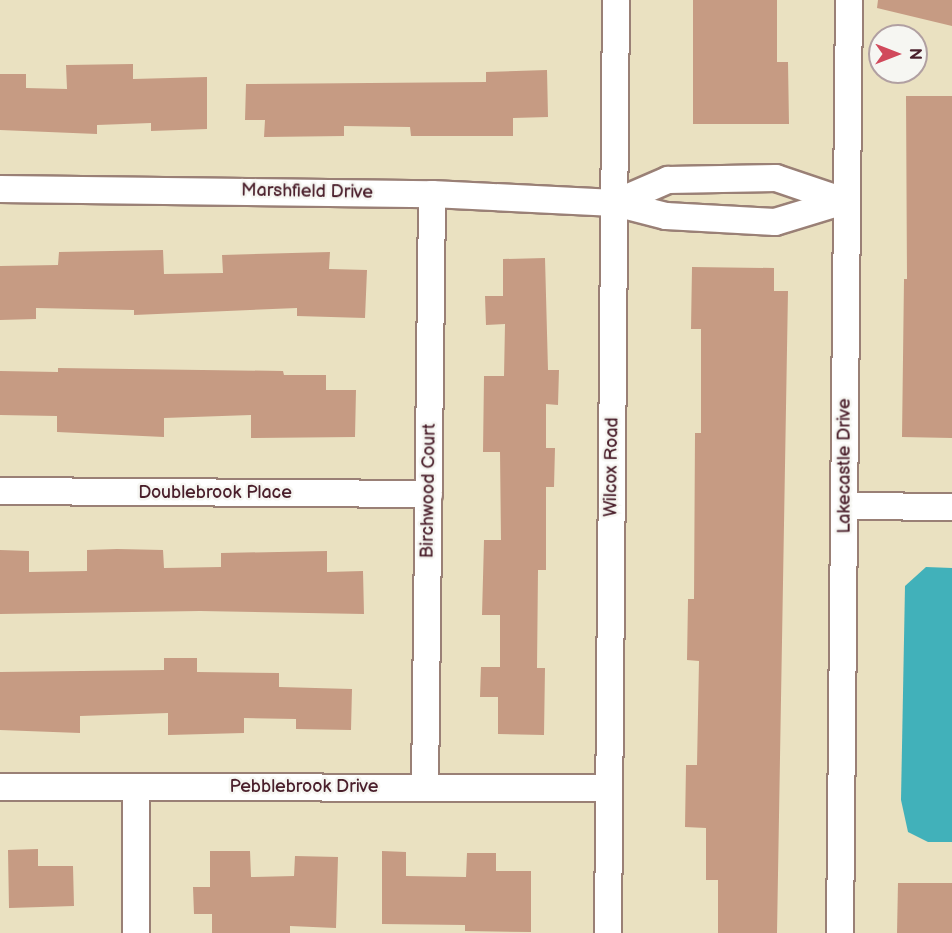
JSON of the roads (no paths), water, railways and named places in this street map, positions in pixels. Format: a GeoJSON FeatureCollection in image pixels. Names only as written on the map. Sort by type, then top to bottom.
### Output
{"type":"FeatureCollection","features":[{"type":"Feature","properties":{"kind":"street","name":"Wilcox Road"},"geometry":{"type":"LineString","coordinates":[[608,933],[616,0]]}},
{"type":"Feature","properties":{"kind":"street","name":"Lakecastle Drive"},"geometry":{"type":"LineString","coordinates":[[840,933],[845,506],[844,201],[849,0]]}},
{"type":"Feature","properties":{"kind":"street","name":"Marshfield Drive"},"geometry":{"type":"LineString","coordinates":[[615,203],[668,180],[776,178],[844,201]]}},
{"type":"Feature","properties":{"kind":"street","name":"Marshfield Drive"},"geometry":{"type":"LineString","coordinates":[[0,189],[432,194],[615,203],[666,216],[775,222],[844,201]]}},
{"type":"Feature","properties":{"kind":"street","name":"Birchwood Court"},"geometry":{"type":"LineString","coordinates":[[425,788],[432,194]]}},
{"type":"Feature","properties":{"kind":"street","name":"Doublebrook Place"},"geometry":{"type":"LineString","coordinates":[[0,492],[429,494]]}},
{"type":"Feature","properties":{"kind":"street"},"geometry":{"type":"LineString","coordinates":[[845,506],[952,507]]}},
{"type":"Feature","properties":{"kind":"street","name":"Pebblebrook Drive"},"geometry":{"type":"LineString","coordinates":[[0,787],[609,788]]}},
{"type":"Feature","properties":{"kind":"street"},"geometry":{"type":"LineString","coordinates":[[136,787],[136,933]]}},
{"type":"Feature","properties":{"kind":"water"},"geometry":{"type":"Polygon","coordinates":[[[926,567],[952,568],[952,842],[928,842],[908,832],[901,800],[905,586],[926,567]]]}}]}
